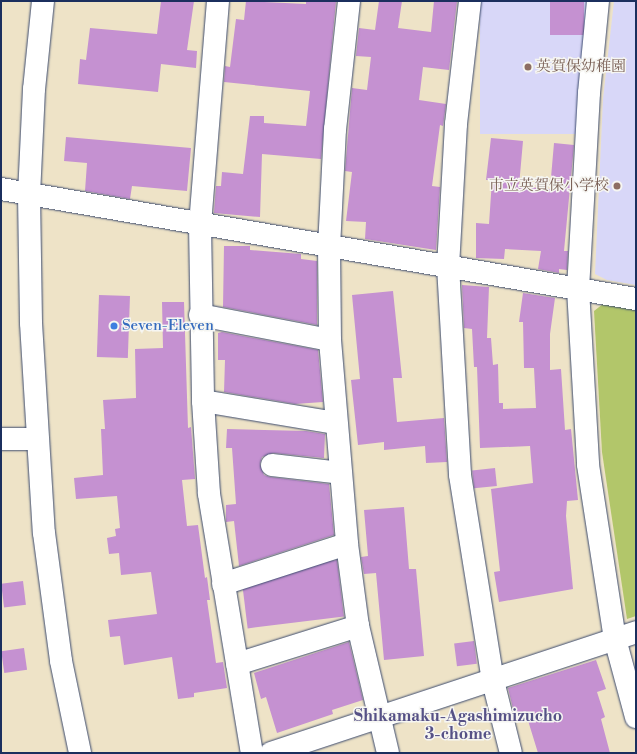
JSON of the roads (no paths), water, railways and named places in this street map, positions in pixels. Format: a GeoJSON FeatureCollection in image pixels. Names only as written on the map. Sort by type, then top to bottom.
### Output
{"type":"FeatureCollection","features":[{"type":"Feature","properties":{"kind":"street"},"geometry":{"type":"LineString","coordinates":[[43,1],[34,89],[29,195],[31,323],[44,532],[61,661],[80,753]]}},
{"type":"Feature","properties":{"kind":"street"},"geometry":{"type":"LineString","coordinates":[[218,1],[200,225],[200,315],[203,400],[209,494],[252,753]]}},
{"type":"Feature","properties":{"kind":"street"},"geometry":{"type":"LineString","coordinates":[[349,1],[335,129],[329,246],[330,340],[347,544],[358,626],[378,717],[388,753]]}},
{"type":"Feature","properties":{"kind":"street"},"geometry":{"type":"LineString","coordinates":[[470,1],[456,124],[448,266],[460,475],[493,681],[511,753]]}},
{"type":"Feature","properties":{"kind":"street"},"geometry":{"type":"LineString","coordinates":[[598,1],[589,93],[578,289],[588,465],[615,639],[636,717]]}},
{"type":"Feature","properties":{"kind":"street"},"geometry":{"type":"LineString","coordinates":[[1,189],[200,225],[636,299]]}},
{"type":"Feature","properties":{"kind":"street"},"geometry":{"type":"LineString","coordinates":[[200,315],[330,340]]}},
{"type":"Feature","properties":{"kind":"street"},"geometry":{"type":"LineString","coordinates":[[203,400],[336,423]]}},
{"type":"Feature","properties":{"kind":"street"},"geometry":{"type":"LineString","coordinates":[[1,439],[37,438]]}},
{"type":"Feature","properties":{"kind":"street"},"geometry":{"type":"LineString","coordinates":[[272,465],[341,473]]}},
{"type":"Feature","properties":{"kind":"street"},"geometry":{"type":"LineString","coordinates":[[223,584],[347,544]]}},
{"type":"Feature","properties":{"kind":"street"},"geometry":{"type":"LineString","coordinates":[[237,664],[358,626]]}},
{"type":"Feature","properties":{"kind":"street"},"geometry":{"type":"LineString","coordinates":[[272,753],[378,717],[493,681],[636,632]]}},
{"type":"Feature","properties":{"kind":"place","name":"英賀保幼稚園"},"geometry":{"type":"Point","coordinates":[528,67]}},
{"type":"Feature","properties":{"kind":"place","name":"市立英賀保小学校"},"geometry":{"type":"Point","coordinates":[617,186]}},
{"type":"Feature","properties":{"kind":"place","name":"Seven-Eleven"},"geometry":{"type":"Point","coordinates":[114,326]}},
{"type":"Feature","properties":{"kind":"district","name":"Shikamaku-Agashimizucho 3-chome"},"geometry":{"type":"Point","coordinates":[458,725]}}]}
